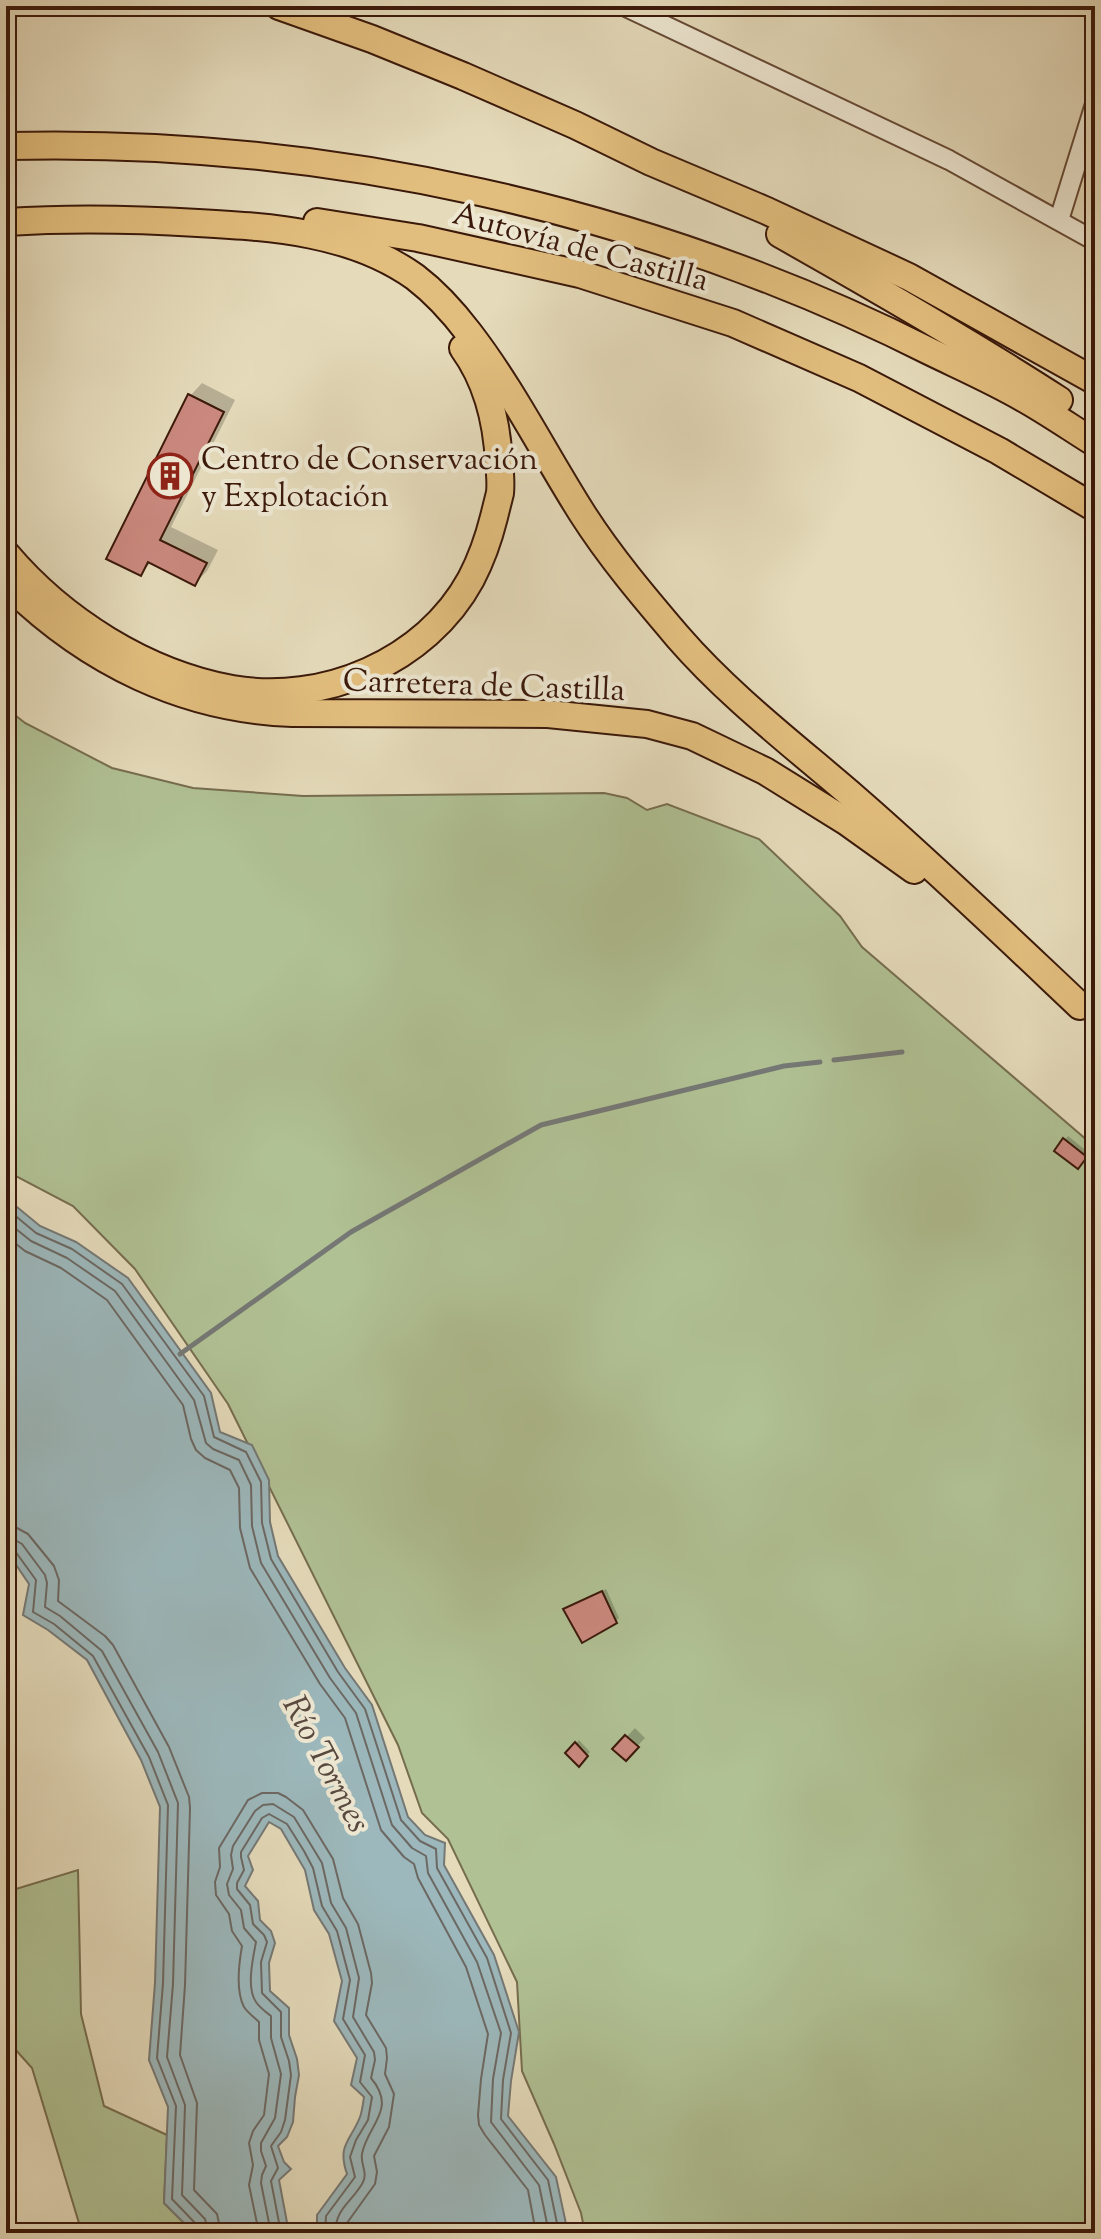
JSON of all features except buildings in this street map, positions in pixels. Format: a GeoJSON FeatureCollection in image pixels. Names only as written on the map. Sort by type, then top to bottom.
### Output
{"type":"FeatureCollection","features":[{"type":"Feature","properties":{"kind":"highway"},"geometry":{"type":"LineString","coordinates":[[279,6],[463,76],[767,211],[909,277],[1095,381]]}},
{"type":"Feature","properties":{"kind":"highway","name":"Autovía de Castilla"},"geometry":{"type":"LineString","coordinates":[[6,146],[63,144],[202,151],[320,163],[440,184],[592,219],[740,267],[871,322],[1022,397],[1095,443]]}},
{"type":"Feature","properties":{"kind":"highway"},"geometry":{"type":"LineString","coordinates":[[651,162],[867,283],[1095,423]]}},
{"type":"Feature","properties":{"kind":"highway","name":"Autovía de Castilla"},"geometry":{"type":"LineString","coordinates":[[10,215],[164,205],[323,222],[418,238],[580,274],[733,323],[859,378],[999,451],[1095,508]]}},
{"type":"Feature","properties":{"kind":"highway"},"geometry":{"type":"LineString","coordinates":[[6,554],[44,595],[123,649],[157,665],[231,688],[294,691],[343,681],[388,662],[432,629],[453,606],[471,579],[490,532],[501,490],[498,441],[492,412],[475,364],[443,320],[411,288],[376,267],[301,243],[10,215]]}},
{"type":"Feature","properties":{"kind":"highway"},"geometry":{"type":"LineString","coordinates":[[10,215],[132,218],[282,229],[319,235],[381,258],[414,277],[447,305],[491,362],[583,515],[625,574],[680,640],[719,681],[924,859],[1088,1013]]}},
{"type":"Feature","properties":{"kind":"highway","name":"Carretera de Castilla"},"geometry":{"type":"LineString","coordinates":[[6,582],[67,636],[103,658],[143,680],[231,706],[292,713],[548,714],[647,724],[692,736],[765,771],[847,822],[908,865],[1088,1013]]}},
{"type":"Feature","properties":{"kind":"street"},"geometry":{"type":"LineString","coordinates":[[624,6],[949,160],[1095,241]]}},
{"type":"Feature","properties":{"kind":"street"},"geometry":{"type":"LineString","coordinates":[[1059,220],[1095,104]]}},
{"type":"Feature","properties":{"kind":"green space"},"geometry":{"type":"Polygon","coordinates":[[[6,708],[25,723],[112,768],[193,788],[303,796],[604,793],[627,798],[647,810],[667,804],[759,839],[840,916],[862,947],[1095,1147],[1095,2233],[585,2233],[581,2213],[522,2071],[517,1982],[448,1839],[422,1813],[398,1745],[228,1404],[135,1269],[73,1206],[6,1171],[6,708]]]}},
{"type":"Feature","properties":{"kind":"green space"},"geometry":{"type":"Polygon","coordinates":[[[78,1870],[81,2014],[104,2106],[167,2135],[164,2203],[194,2233],[82,2233],[32,2068],[6,2039],[6,1892],[78,1870]]]}},
{"type":"Feature","properties":{"kind":"water","name":"Río Tormes"},"geometry":{"type":"Polygon","coordinates":[[[6,1198],[40,1226],[76,1242],[128,1278],[211,1393],[220,1432],[252,1445],[269,1480],[270,1522],[278,1556],[345,1668],[372,1705],[408,1817],[425,1835],[445,1843],[444,1865],[494,1955],[519,2032],[508,2116],[556,2177],[568,2233],[317,2233],[317,2215],[347,2174],[344,2150],[360,2117],[364,2097],[351,2085],[357,2058],[334,2021],[342,1981],[329,1934],[314,1910],[305,1870],[281,1829],[269,1822],[248,1856],[253,1870],[245,1886],[258,1901],[260,1920],[271,1931],[275,1943],[269,1963],[270,1991],[289,2008],[289,2035],[297,2059],[299,2075],[293,2122],[287,2137],[278,2146],[284,2162],[291,2169],[279,2180],[289,2233],[194,2233],[164,2203],[168,2107],[149,2060],[155,1983],[160,1807],[141,1760],[87,1660],[23,1615],[29,1584],[6,1550],[6,1198]]]}},
{"type":"Feature","properties":{"kind":"waterway"},"geometry":{"type":"LineString","coordinates":[[834,1060],[902,1052]]}},
{"type":"Feature","properties":{"kind":"waterway"},"geometry":{"type":"LineString","coordinates":[[180,1354],[351,1232],[541,1125],[784,1066],[820,1062]]}},
{"type":"Feature","properties":{"kind":"place","name":"Centro de Conservación y Explotación"},"geometry":{"type":"Point","coordinates":[170,476]}}]}
